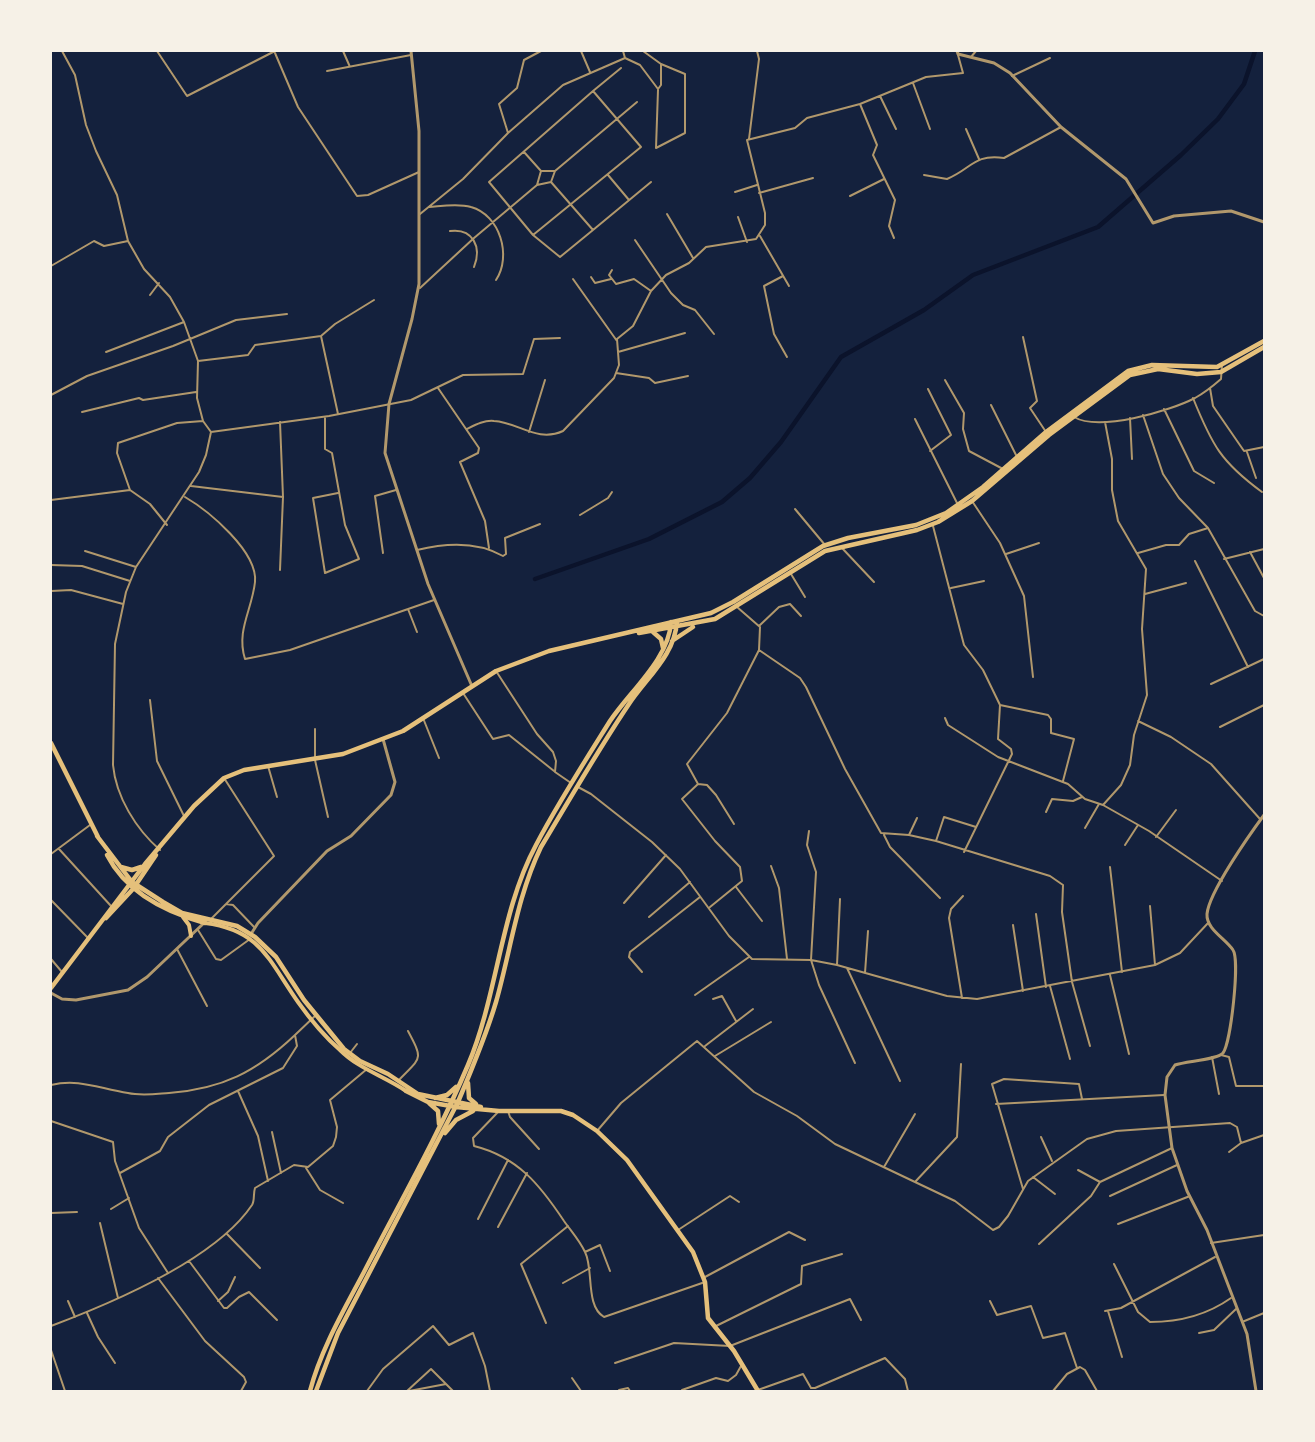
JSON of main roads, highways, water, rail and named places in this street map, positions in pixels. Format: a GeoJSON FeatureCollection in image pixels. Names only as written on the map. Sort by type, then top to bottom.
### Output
{"type":"FeatureCollection","features":[{"type":"Feature","properties":{"kind":"main road"},"geometry":{"type":"LineString","coordinates":[[672,641],[825,551],[932,522],[972,501],[1121,376],[1138,368],[1152,365],[1196,368],[1222,365],[1264,342]]}},
{"type":"Feature","properties":{"kind":"main road"},"geometry":{"type":"LineString","coordinates":[[51,988],[103,921],[111,906],[133,885],[186,817],[224,778],[268,766],[343,754],[383,739],[403,731],[471,684],[496,671],[549,651],[630,634],[735,605],[799,558],[825,545],[932,522],[958,505],[1046,432],[1121,381],[1145,370],[1158,369],[1197,374],[1221,372],[1264,347]]}},
{"type":"Feature","properties":{"kind":"main road"},"geometry":{"type":"LineString","coordinates":[[316,1391],[338,1333],[457,1105],[470,1075],[496,1001],[520,898],[530,870],[630,702],[659,666],[672,641],[674,621]]}},
{"type":"Feature","properties":{"kind":"main road"},"geometry":{"type":"LineString","coordinates":[[630,634],[698,624]]}},
{"type":"Feature","properties":{"kind":"main road"},"geometry":{"type":"LineString","coordinates":[[310,1391],[327,1343],[439,1127],[459,1083],[491,1000],[521,877],[536,844],[611,720],[663,648],[673,629]]}},
{"type":"Feature","properties":{"kind":"main road"},"geometry":{"type":"LineString","coordinates":[[653,632],[661,639],[663,648]]}},
{"type":"Feature","properties":{"kind":"main road"},"geometry":{"type":"LineString","coordinates":[[51,743],[111,863],[133,885],[183,917],[232,928],[250,936],[274,962],[310,1019],[340,1051],[406,1091],[427,1100],[499,1111],[561,1111],[573,1115],[597,1131],[627,1160],[693,1252],[705,1280],[707,1312],[714,1327],[742,1363],[757,1391]]}},
{"type":"Feature","properties":{"kind":"main road"},"geometry":{"type":"LineString","coordinates":[[97,836],[133,885],[182,913],[237,926],[276,957],[316,1015],[350,1053],[368,1068],[398,1081],[427,1100],[438,1111],[439,1127]]}},
{"type":"Feature","properties":{"kind":"main road"},"geometry":{"type":"LineString","coordinates":[[103,921],[116,911],[145,864],[159,851]]}},
{"type":"Feature","properties":{"kind":"main road"},"geometry":{"type":"LineString","coordinates":[[118,866],[132,870],[145,864]]}},
{"type":"Feature","properties":{"kind":"main road"},"geometry":{"type":"LineString","coordinates":[[183,917],[189,925],[191,936]]}},
{"type":"Feature","properties":{"kind":"main road"},"geometry":{"type":"LineString","coordinates":[[470,1075],[469,1098],[481,1108]]}},
{"type":"Feature","properties":{"kind":"main road"},"geometry":{"type":"LineString","coordinates":[[427,1100],[447,1095],[459,1083]]}},
{"type":"Feature","properties":{"kind":"main road"},"geometry":{"type":"LineString","coordinates":[[439,1138],[456,1120],[481,1108]]}},
{"type":"Feature","properties":{"kind":"waterway"},"geometry":{"type":"LineString","coordinates":[[535,579],[649,539],[722,502],[750,478],[781,442],[841,357],[924,310],[973,275],[1098,227],[1181,155],[1218,119],[1244,84],[1255,51]]}}]}
